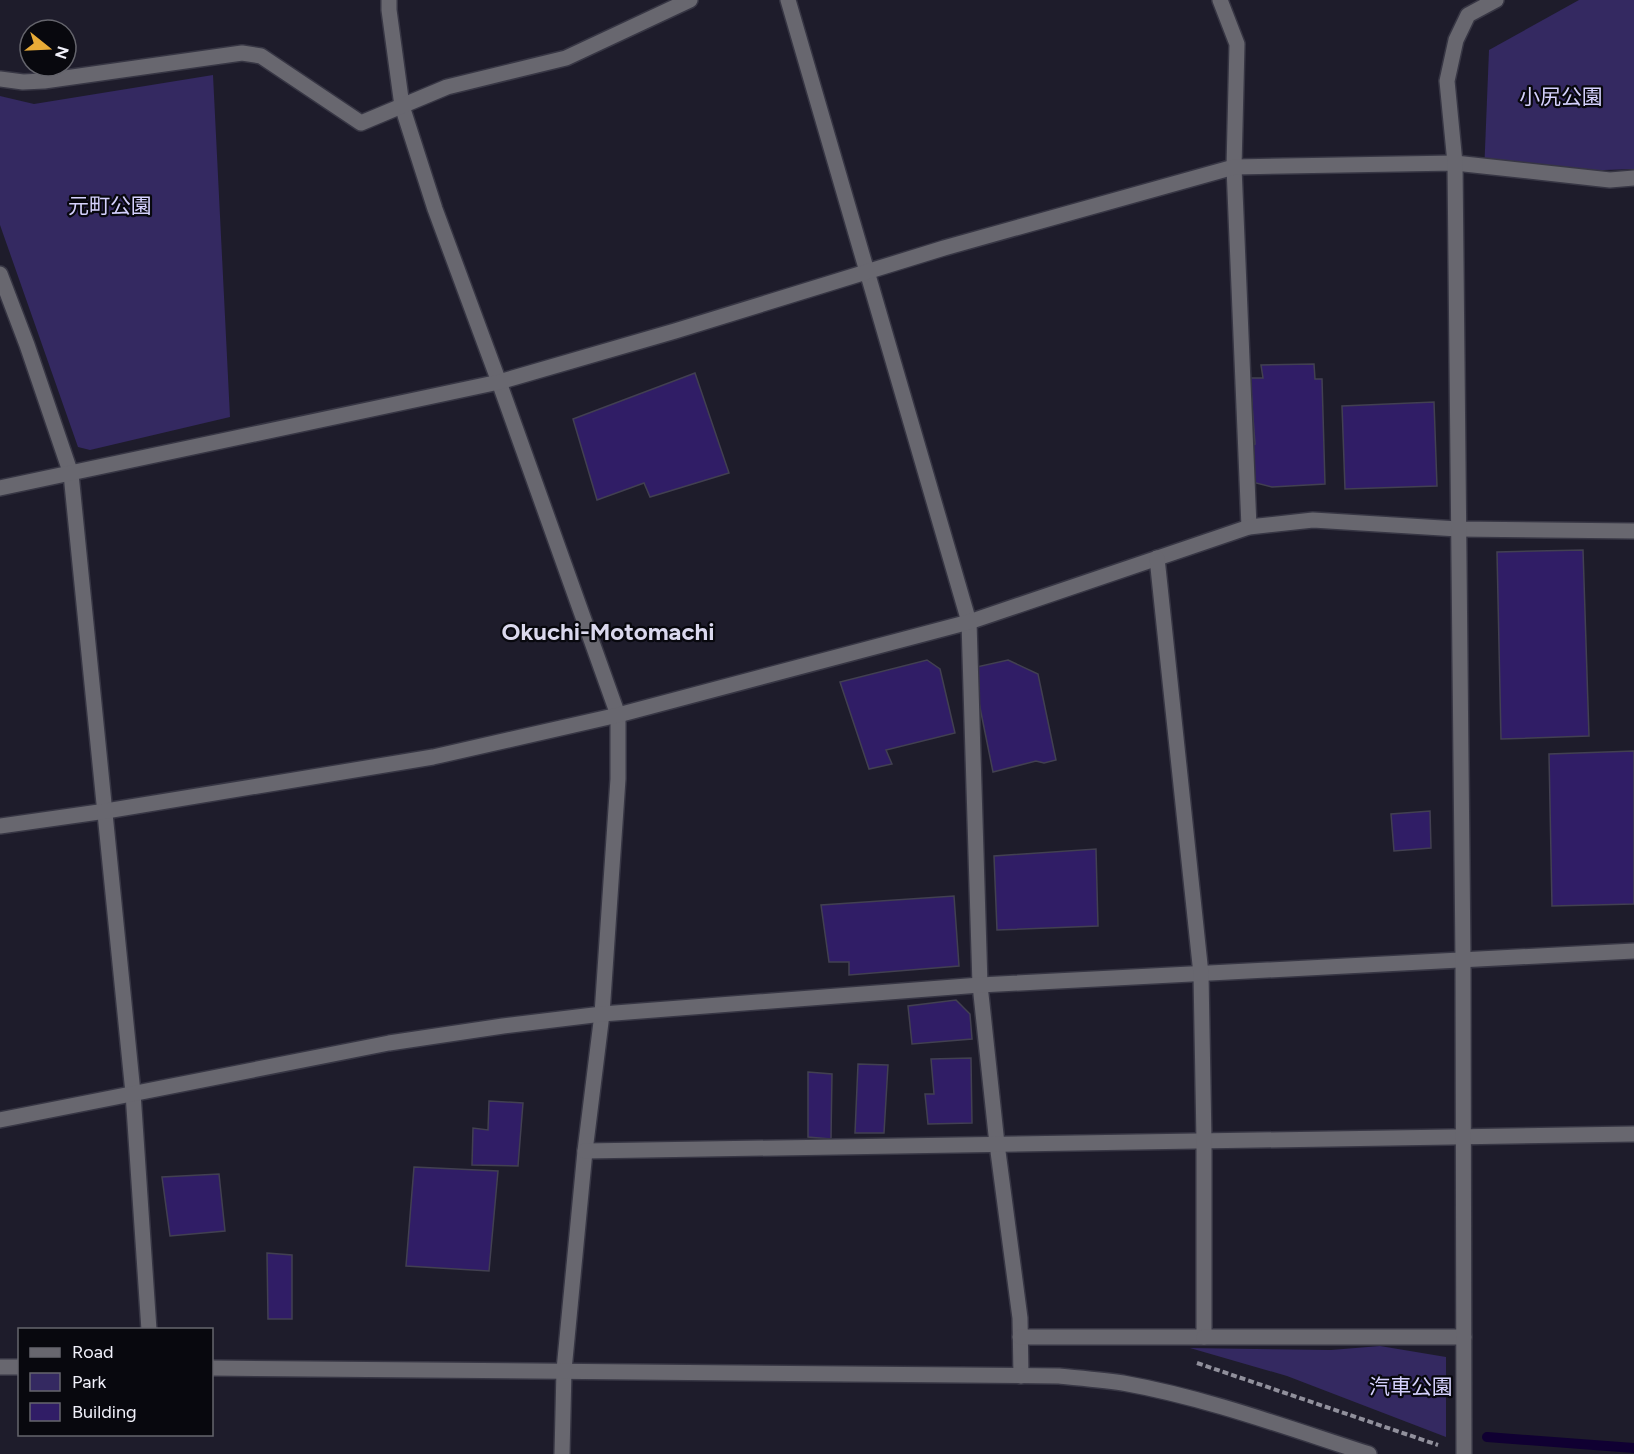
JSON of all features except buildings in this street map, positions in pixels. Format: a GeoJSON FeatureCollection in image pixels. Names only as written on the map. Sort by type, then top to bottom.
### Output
{"type":"FeatureCollection","features":[{"type":"Feature","properties":{"kind":"street"},"geometry":{"type":"LineString","coordinates":[[389,0],[402,106],[435,210],[500,382],[618,716],[618,779],[602,1014],[585,1151],[564,1370],[562,1454]]}},
{"type":"Feature","properties":{"kind":"street"},"geometry":{"type":"LineString","coordinates":[[0,79],[22,82],[44,81],[242,53],[261,56],[361,123],[447,87],[566,58],[690,0]]}},
{"type":"Feature","properties":{"kind":"street"},"geometry":{"type":"LineString","coordinates":[[788,0],[969,622],[981,986],[997,1144],[1020,1318],[1021,1376]]}},
{"type":"Feature","properties":{"kind":"street"},"geometry":{"type":"LineString","coordinates":[[1220,0],[1237,44],[1234,167],[1249,526]]}},
{"type":"Feature","properties":{"kind":"street"},"geometry":{"type":"LineString","coordinates":[[1464,1454],[1463,960],[1455,163],[1447,81],[1456,40],[1468,15],[1496,0]]}},
{"type":"Feature","properties":{"kind":"street"},"geometry":{"type":"LineString","coordinates":[[0,488],[500,382],[944,248],[1234,167],[1455,163],[1610,180],[1634,178]]}},
{"type":"Feature","properties":{"kind":"street"},"geometry":{"type":"LineString","coordinates":[[0,274],[71,474],[133,1093],[149,1328]]}},
{"type":"Feature","properties":{"kind":"street"},"geometry":{"type":"LineString","coordinates":[[0,826],[106,811],[433,757],[618,716],[969,622],[1249,526],[1313,520],[1458,529],[1634,531]]}},
{"type":"Feature","properties":{"kind":"street"},"geometry":{"type":"LineString","coordinates":[[1157,558],[1201,974],[1204,1337]]}},
{"type":"Feature","properties":{"kind":"street"},"geometry":{"type":"LineString","coordinates":[[0,1120],[389,1043],[602,1014],[981,986],[1634,951]]}},
{"type":"Feature","properties":{"kind":"street"},"geometry":{"type":"LineString","coordinates":[[585,1151],[1634,1134]]}},
{"type":"Feature","properties":{"kind":"street"},"geometry":{"type":"LineString","coordinates":[[1020,1337],[1464,1337]]}},
{"type":"Feature","properties":{"kind":"street"},"geometry":{"type":"LineString","coordinates":[[0,1367],[18,1367]]}},
{"type":"Feature","properties":{"kind":"street"},"geometry":{"type":"LineString","coordinates":[[213,1368],[1059,1376],[1121,1383],[1174,1394],[1369,1454]]}},
{"type":"Feature","properties":{"kind":"path"},"geometry":{"type":"LineString","coordinates":[[1195,1362],[1438,1445]]}},
{"type":"Feature","properties":{"kind":"green space","name":"小尻公園"},"geometry":{"type":"Polygon","coordinates":[[[1579,0],[1634,0],[1634,169],[1484,174],[1489,50],[1579,0]]]}},
{"type":"Feature","properties":{"kind":"green space","name":"元町公園"},"geometry":{"type":"Polygon","coordinates":[[[213,75],[230,417],[90,450],[78,447],[0,225],[0,96],[34,104],[213,75]]]}},
{"type":"Feature","properties":{"kind":"green space","name":"汽車公園"},"geometry":{"type":"Polygon","coordinates":[[[1380,1346],[1446,1357],[1446,1437],[1287,1376],[1190,1348],[1331,1350],[1380,1346]]]}},
{"type":"Feature","properties":{"kind":"waterway"},"geometry":{"type":"LineString","coordinates":[[1487,1437],[1634,1448]]}},
{"type":"Feature","properties":{"kind":"district","name":"Okuchi-Motomachi"},"geometry":{"type":"Point","coordinates":[608,632]}}]}
